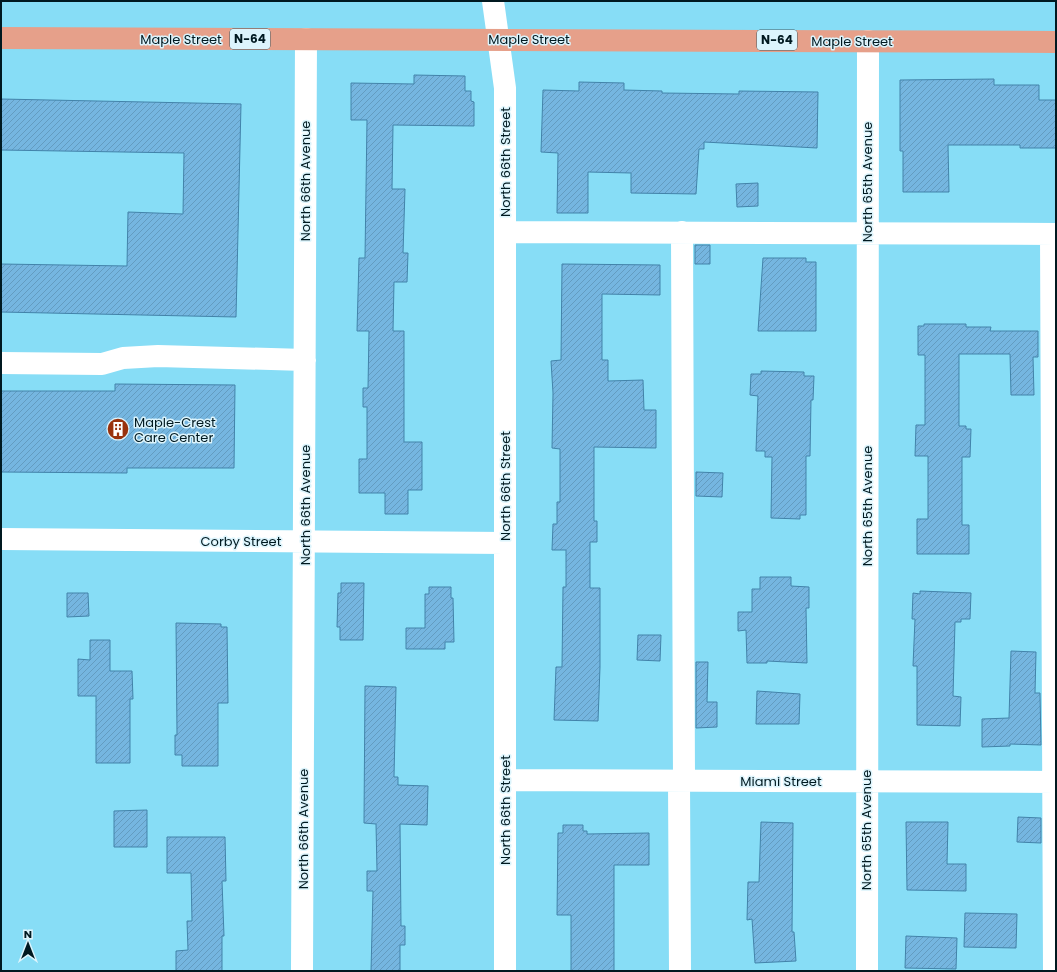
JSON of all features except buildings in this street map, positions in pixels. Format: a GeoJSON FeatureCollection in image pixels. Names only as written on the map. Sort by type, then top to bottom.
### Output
{"type":"FeatureCollection","features":[{"type":"Feature","properties":{"kind":"main road","name":"Maple Street"},"geometry":{"type":"LineString","coordinates":[[1,38],[1056,42]]}},
{"type":"Feature","properties":{"kind":"street","name":"North 66th Street"},"geometry":{"type":"LineString","coordinates":[[493,1],[506,88],[505,971]]}},
{"type":"Feature","properties":{"kind":"street","name":"North 66th Avenue"},"geometry":{"type":"LineString","coordinates":[[302,971],[306,39]]}},
{"type":"Feature","properties":{"kind":"street","name":"North 65th Avenue"},"geometry":{"type":"LineString","coordinates":[[866,971],[868,41]]}},
{"type":"Feature","properties":{"kind":"street"},"geometry":{"type":"LineString","coordinates":[[506,232],[1053,234],[1055,782],[1054,971]]}},
{"type":"Feature","properties":{"kind":"street"},"geometry":{"type":"LineString","coordinates":[[680,971],[682,232]]}},
{"type":"Feature","properties":{"kind":"street"},"geometry":{"type":"LineString","coordinates":[[1,363],[102,364],[124,358],[158,356],[305,360]]}},
{"type":"Feature","properties":{"kind":"street","name":"Corby Street"},"geometry":{"type":"LineString","coordinates":[[1,539],[305,540],[506,543]]}},
{"type":"Feature","properties":{"kind":"street","name":"Miami Street"},"geometry":{"type":"LineString","coordinates":[[505,780],[1055,782]]}},
{"type":"Feature","properties":{"kind":"place","name":"Maple-Crest Care Center"},"geometry":{"type":"Point","coordinates":[118,429]}}]}
